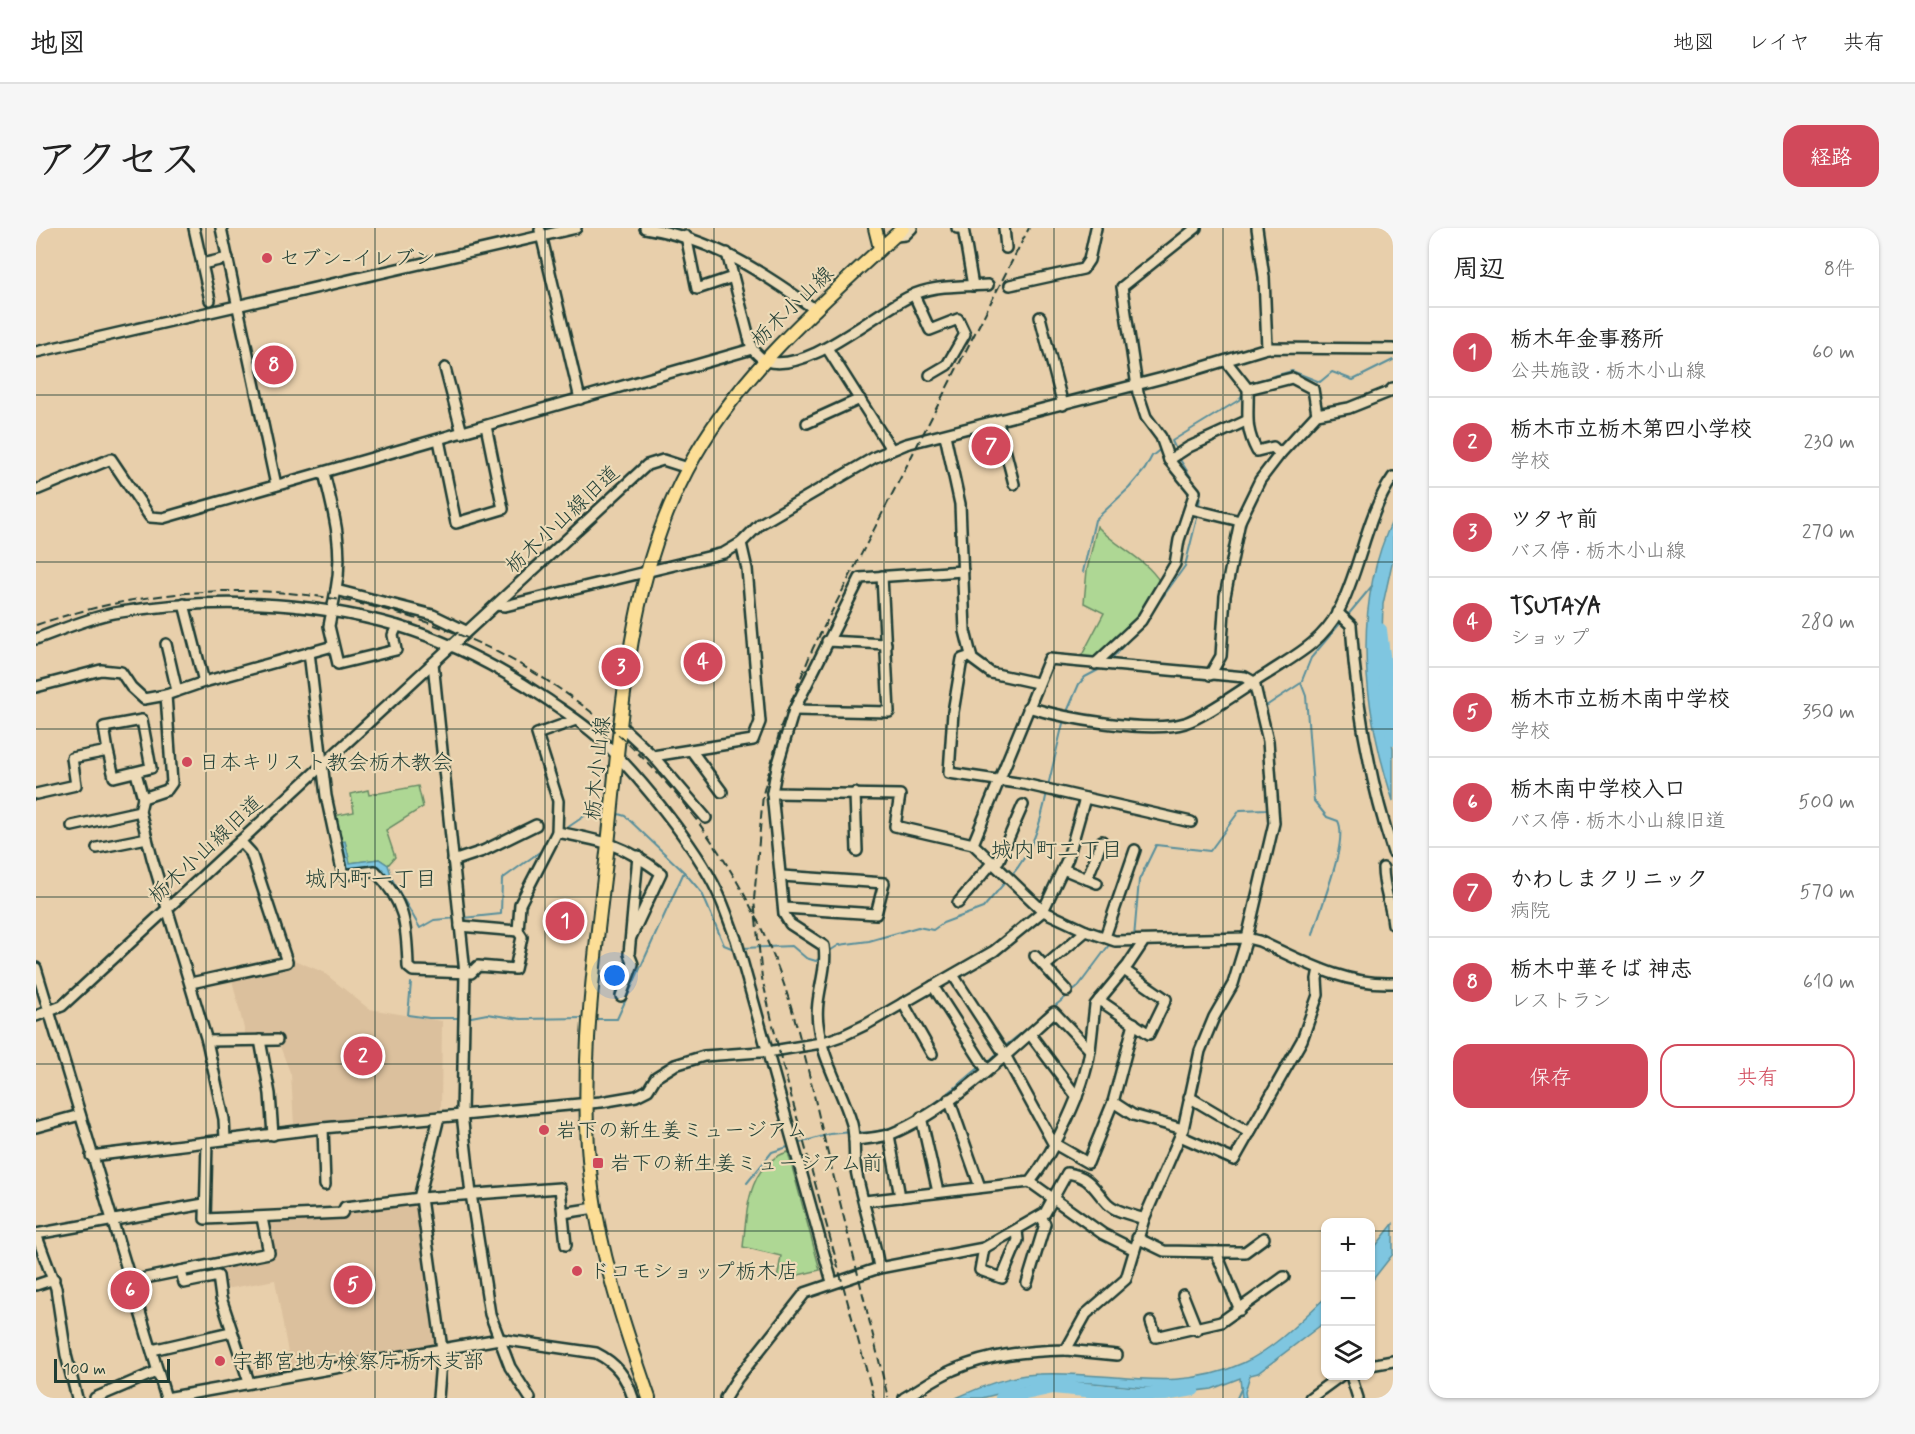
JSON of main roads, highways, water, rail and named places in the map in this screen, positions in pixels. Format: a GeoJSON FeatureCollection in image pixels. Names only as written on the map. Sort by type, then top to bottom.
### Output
{"type":"FeatureCollection","features":[{"type":"Feature","properties":{"kind":"main road"},"geometry":{"type":"LineString","coordinates":[[875,228],[880,248]]}},
{"type":"Feature","properties":{"kind":"main road","name":"栃木小山線"},"geometry":{"type":"LineString","coordinates":[[647,1392],[608,1269],[595,1208],[585,1104],[587,1033],[634,626],[646,573],[667,513],[688,468],[723,409],[764,361],[894,232],[903,228]]}},
{"type":"Feature","properties":{"kind":"water"},"geometry":{"type":"Polygon","coordinates":[[[1393,519],[1393,559],[1383,604],[1381,668],[1385,711],[1393,748],[1393,801],[1375,731],[1366,660],[1371,588],[1380,553],[1393,519]]]}},
{"type":"Feature","properties":{"kind":"water"},"geometry":{"type":"Polygon","coordinates":[[[345,841],[350,863],[379,859],[388,865],[393,881],[389,882],[378,867],[346,870],[338,842],[345,841]]]}},
{"type":"Feature","properties":{"kind":"water"},"geometry":{"type":"Polygon","coordinates":[[[1393,1224],[1393,1254],[1375,1277],[1375,1272],[1375,1247],[1393,1224]]]}},
{"type":"Feature","properties":{"kind":"water"},"geometry":{"type":"Polygon","coordinates":[[[1321,1302],[1321,1325],[1258,1373],[1250,1375],[1245,1392],[1246,1398],[1242,1398],[1240,1378],[1212,1389],[1188,1392],[1093,1383],[1055,1383],[1025,1387],[982,1398],[956,1398],[996,1382],[1017,1376],[1039,1374],[1141,1379],[1192,1378],[1243,1363],[1266,1350],[1321,1302]]]}},
{"type":"Feature","properties":{"kind":"waterway"},"geometry":{"type":"LineString","coordinates":[[1249,383],[1292,371],[1320,382],[1332,372],[1353,380],[1393,360]]}},
{"type":"Feature","properties":{"kind":"waterway"},"geometry":{"type":"LineString","coordinates":[[1177,452],[1172,441],[1239,400],[1244,391]]}},
{"type":"Feature","properties":{"kind":"waterway"},"geometry":{"type":"LineString","coordinates":[[1083,572],[1095,520],[1129,488],[1145,469],[1152,456],[1162,448]]}},
{"type":"Feature","properties":{"kind":"waterway"},"geometry":{"type":"LineString","coordinates":[[1179,458],[1200,492],[1199,509]]}},
{"type":"Feature","properties":{"kind":"waterway"},"geometry":{"type":"LineString","coordinates":[[1149,616],[1185,566],[1198,514]]}},
{"type":"Feature","properties":{"kind":"waterway"},"geometry":{"type":"LineString","coordinates":[[1347,616],[1372,586]]}},
{"type":"Feature","properties":{"kind":"waterway"},"geometry":{"type":"LineString","coordinates":[[1313,935],[1337,860],[1340,831],[1338,821],[1327,817],[1314,801],[1306,696],[1301,683],[1311,658],[1343,620]]}},
{"type":"Feature","properties":{"kind":"waterway"},"geometry":{"type":"LineString","coordinates":[[1110,660],[1141,627]]}},
{"type":"Feature","properties":{"kind":"waterway"},"geometry":{"type":"LineString","coordinates":[[1380,630],[1393,738]]}},
{"type":"Feature","properties":{"kind":"waterway"},"geometry":{"type":"LineString","coordinates":[[1066,714],[1079,684],[1085,677],[1104,667]]}},
{"type":"Feature","properties":{"kind":"waterway"},"geometry":{"type":"LineString","coordinates":[[1263,708],[1301,683]]}},
{"type":"Feature","properties":{"kind":"waterway"},"geometry":{"type":"LineString","coordinates":[[1048,786],[1064,719]]}},
{"type":"Feature","properties":{"kind":"waterway"},"geometry":{"type":"LineString","coordinates":[[1134,938],[1139,880],[1156,845],[1210,851],[1240,810],[1267,809],[1265,761]]}},
{"type":"Feature","properties":{"kind":"waterway"},"geometry":{"type":"LineString","coordinates":[[1011,876],[1025,857],[1035,837],[1047,792]]}},
{"type":"Feature","properties":{"kind":"waterway"},"geometry":{"type":"LineString","coordinates":[[564,830],[599,806],[607,809]]}},
{"type":"Feature","properties":{"kind":"waterway"},"geometry":{"type":"LineString","coordinates":[[615,813],[625,816],[684,872],[702,893],[724,945],[734,949]]}},
{"type":"Feature","properties":{"kind":"waterway"},"geometry":{"type":"LineString","coordinates":[[463,918],[501,914],[502,879],[541,851],[549,840]]}},
{"type":"Feature","properties":{"kind":"waterway"},"geometry":{"type":"LineString","coordinates":[[594,1019],[617,1019],[684,872]]}},
{"type":"Feature","properties":{"kind":"waterway"},"geometry":{"type":"LineString","coordinates":[[828,952],[839,945],[869,941],[918,927],[933,930],[943,923],[983,908],[1007,880]]}},
{"type":"Feature","properties":{"kind":"waterway"},"geometry":{"type":"LineString","coordinates":[[393,881],[420,928],[434,920],[457,918]]}},
{"type":"Feature","properties":{"kind":"waterway"},"geometry":{"type":"LineString","coordinates":[[1004,1047],[1077,988],[1109,945],[1134,946],[1134,944]]}},
{"type":"Feature","properties":{"kind":"waterway"},"geometry":{"type":"LineString","coordinates":[[743,948],[792,946],[806,958],[816,961],[821,957]]}},
{"type":"Feature","properties":{"kind":"waterway"},"geometry":{"type":"LineString","coordinates":[[411,983],[408,1015],[460,1018]]}},
{"type":"Feature","properties":{"kind":"waterway"},"geometry":{"type":"LineString","coordinates":[[466,1018],[487,1014],[521,1019],[585,1018]]}},
{"type":"Feature","properties":{"kind":"waterway"},"geometry":{"type":"LineString","coordinates":[[986,1063],[1000,1051]]}},
{"type":"Feature","properties":{"kind":"waterway"},"geometry":{"type":"LineString","coordinates":[[857,1132],[874,1132],[890,1128],[924,1111],[981,1066]]}},
{"type":"Feature","properties":{"kind":"waterway"},"geometry":{"type":"LineString","coordinates":[[796,1144],[830,1134],[852,1132]]}},
{"type":"Feature","properties":{"kind":"waterway"},"geometry":{"type":"LineString","coordinates":[[747,1183],[772,1152],[791,1146]]}},
{"type":"Feature","properties":{"kind":"waterway"},"geometry":{"type":"LineString","coordinates":[[1002,1398],[1053,1387],[1138,1395],[1165,1394],[1193,1389]]}},
{"type":"Feature","properties":{"kind":"waterway"},"geometry":{"type":"LineString","coordinates":[[1237,1398],[1242,1387]]}},
{"type":"Feature","properties":{"kind":"railway"},"geometry":{"type":"LineString","coordinates":[[874,1398],[781,1059],[762,978],[754,900],[763,794],[781,726],[813,648],[1029,228]]}},
{"type":"Feature","properties":{"kind":"railway"},"geometry":{"type":"LineString","coordinates":[[36,625],[146,598],[255,591],[361,604],[461,635],[553,685],[636,751],[706,834],[763,932],[774,956],[805,1057],[888,1398]]}},
{"type":"Feature","properties":{"kind":"place","name":"セブン-イレブン"},"geometry":{"type":"Point","coordinates":[267,258]}},
{"type":"Feature","properties":{"kind":"place","name":"栃木中華そば 神志"},"geometry":{"type":"Point","coordinates":[274,365]}},
{"type":"Feature","properties":{"kind":"place","name":"かわしまクリニック"},"geometry":{"type":"Point","coordinates":[991,446]}},
{"type":"Feature","properties":{"kind":"place","name":"TSUTAYA"},"geometry":{"type":"Point","coordinates":[703,662]}},
{"type":"Feature","properties":{"kind":"place","name":"ツタヤ前"},"geometry":{"type":"Point","coordinates":[621,667]}},
{"type":"Feature","properties":{"kind":"place","name":"日本キリスト教会栃木教会"},"geometry":{"type":"Point","coordinates":[187,762]}},
{"type":"Feature","properties":{"kind":"place","name":"栃木年金事務所"},"geometry":{"type":"Point","coordinates":[565,921]}},
{"type":"Feature","properties":{"kind":"place","name":"栃木市立栃木第四小学校"},"geometry":{"type":"Point","coordinates":[363,1056]}},
{"type":"Feature","properties":{"kind":"place","name":"岩下の新生姜ミュージアム"},"geometry":{"type":"Point","coordinates":[544,1130]}},
{"type":"Feature","properties":{"kind":"place","name":"岩下の新生姜ミュージアム前"},"geometry":{"type":"Point","coordinates":[598,1163]}},
{"type":"Feature","properties":{"kind":"place","name":"ドコモショップ栃木店"},"geometry":{"type":"Point","coordinates":[577,1271]}},
{"type":"Feature","properties":{"kind":"place","name":"栃木市立栃木南中学校"},"geometry":{"type":"Point","coordinates":[353,1285]}},
{"type":"Feature","properties":{"kind":"place","name":"栃木南中学校入口"},"geometry":{"type":"Point","coordinates":[130,1290]}},
{"type":"Feature","properties":{"kind":"place","name":"宇都宮地方検察庁栃木支部"},"geometry":{"type":"Point","coordinates":[220,1361]}},
{"type":"Feature","properties":{"kind":"district","name":"城内町二丁目"},"geometry":{"type":"Point","coordinates":[1057,849]}},
{"type":"Feature","properties":{"kind":"district","name":"城内町一丁目"},"geometry":{"type":"Point","coordinates":[371,878]}}]}
